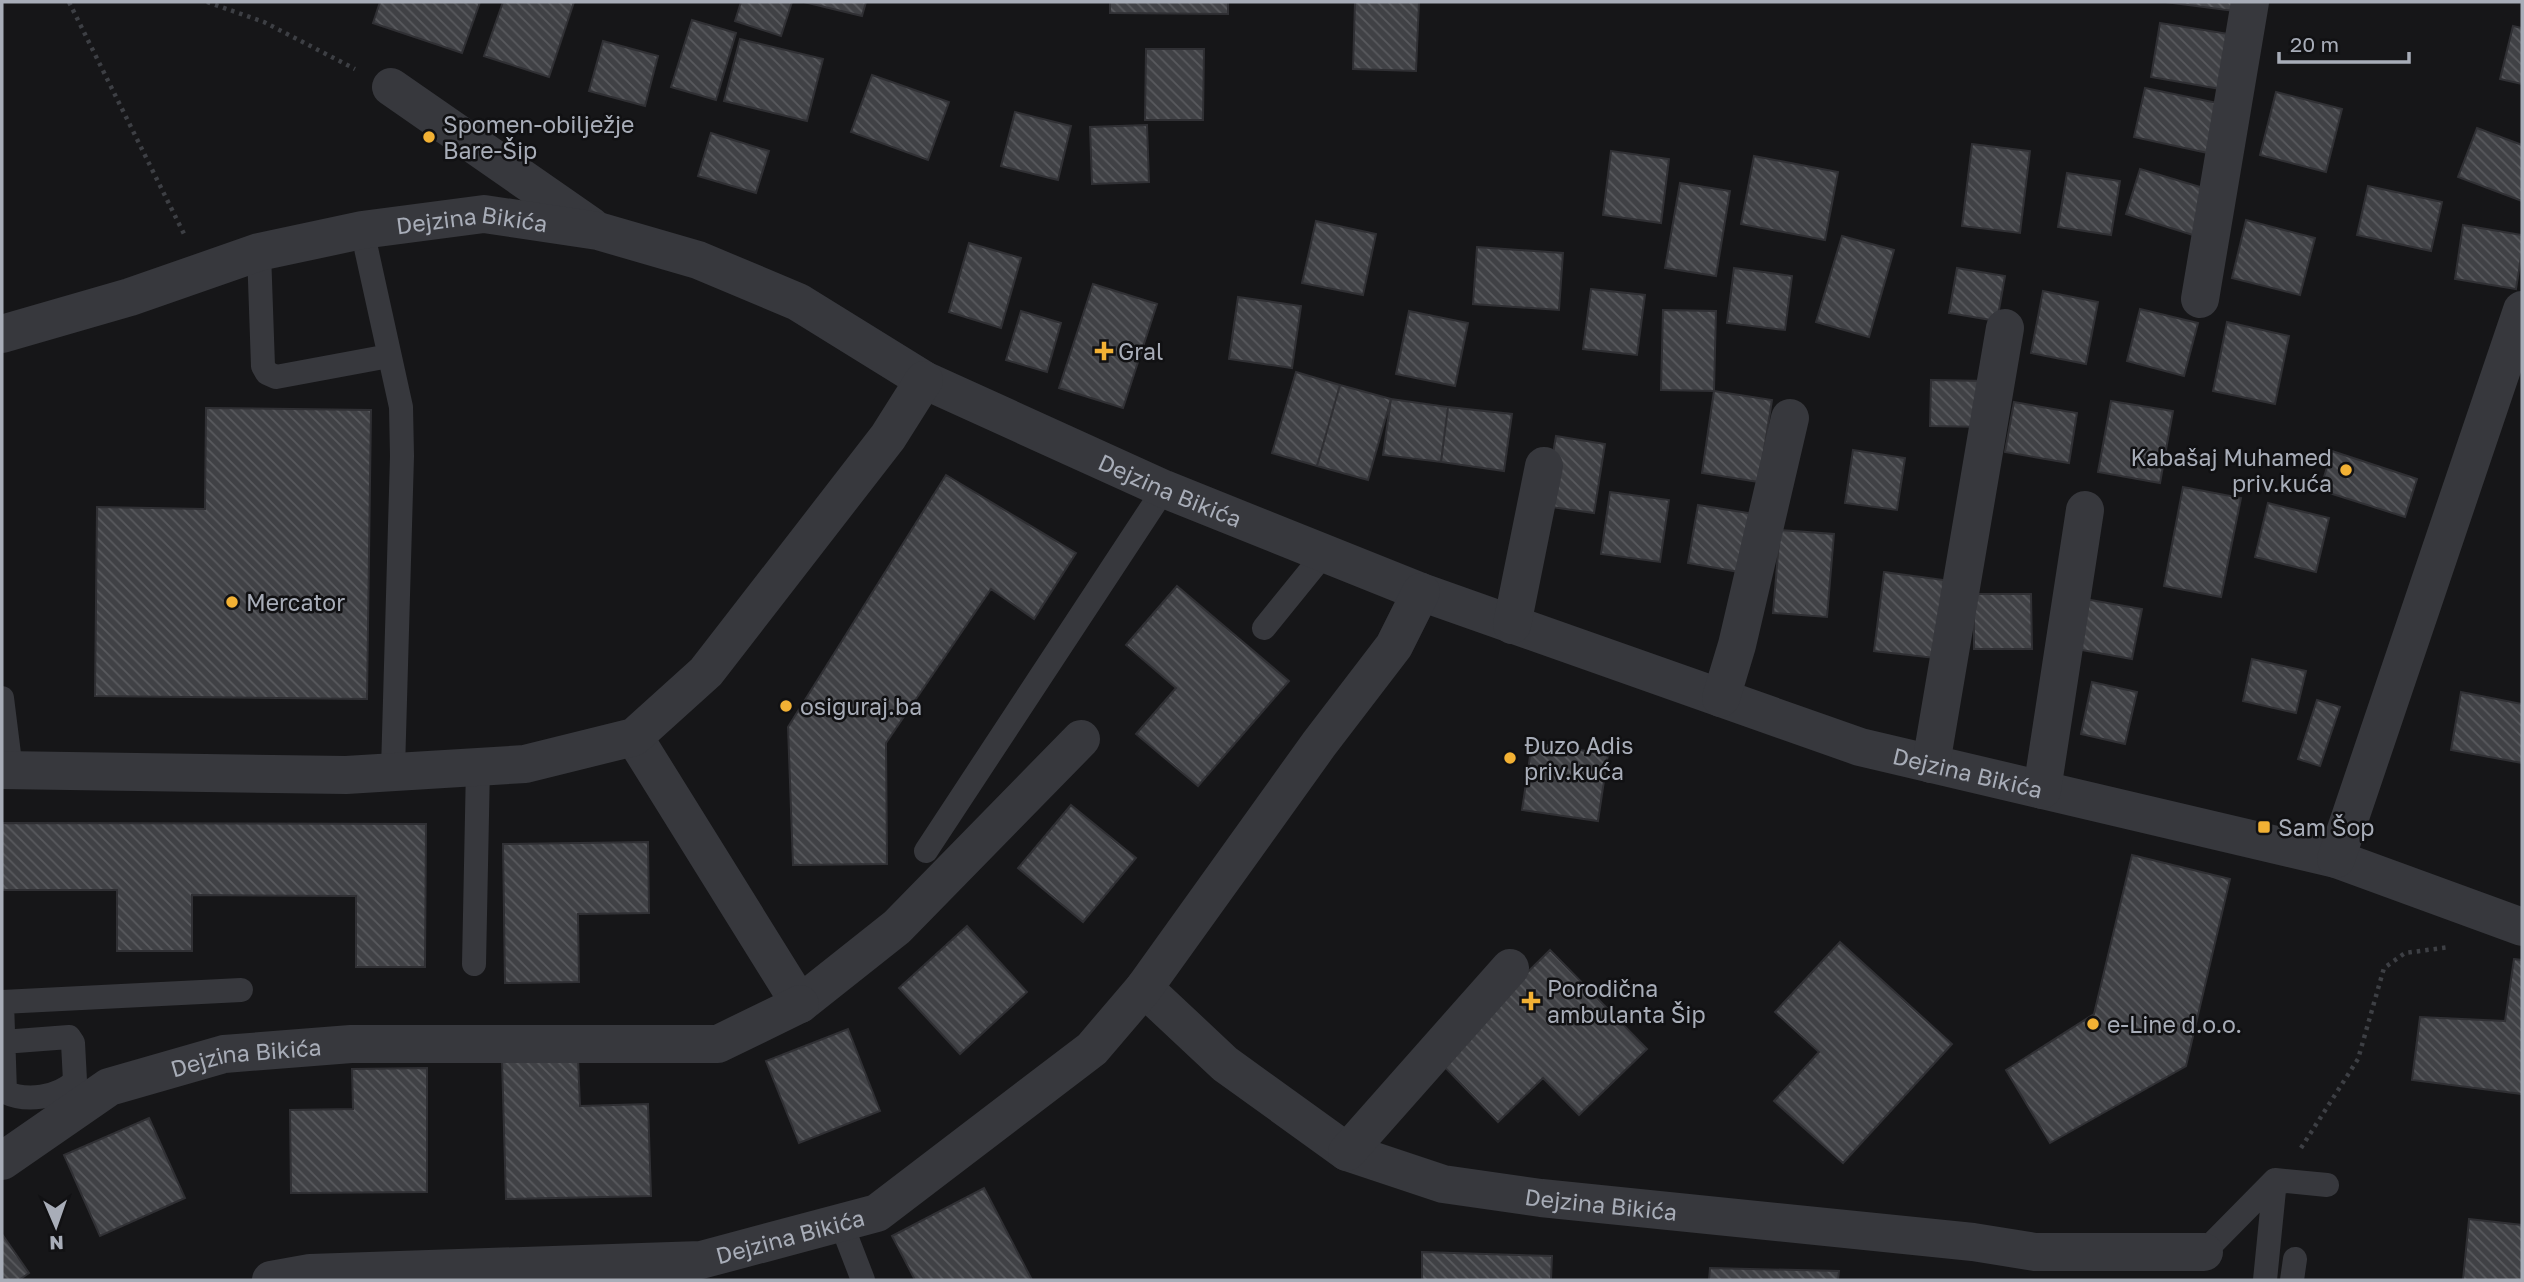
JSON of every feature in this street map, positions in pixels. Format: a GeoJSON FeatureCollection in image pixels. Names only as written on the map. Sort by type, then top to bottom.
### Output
{"type":"FeatureCollection","features":[{"type":"Feature","properties":{"kind":"street"},"geometry":{"type":"LineString","coordinates":[[2200,299],[2250,2]]}},
{"type":"Feature","properties":{"kind":"street"},"geometry":{"type":"LineString","coordinates":[[391,87],[598,231]]}},
{"type":"Feature","properties":{"kind":"street","name":"Dejzina Bikića"},"geometry":{"type":"LineString","coordinates":[[2,334],[130,298],[260,252],[362,230],[484,214],[598,231],[698,260],[798,302],[924,380],[1164,489],[1421,592],[1512,625],[1860,747],[2336,859],[2522,927]]}},
{"type":"Feature","properties":{"kind":"street"},"geometry":{"type":"LineString","coordinates":[[2336,859],[2520,326]]}},
{"type":"Feature","properties":{"kind":"street"},"geometry":{"type":"LineString","coordinates":[[1931,764],[2005,328]]}},
{"type":"Feature","properties":{"kind":"street"},"geometry":{"type":"LineString","coordinates":[[6,770],[346,775],[525,764],[634,737],[706,671],[888,437],[924,380]]}},
{"type":"Feature","properties":{"kind":"street"},"geometry":{"type":"LineString","coordinates":[[1721,698],[1737,645],[1790,418]]}},
{"type":"Feature","properties":{"kind":"street"},"geometry":{"type":"LineString","coordinates":[[1512,625],[1544,466]]}},
{"type":"Feature","properties":{"kind":"street"},"geometry":{"type":"LineString","coordinates":[[2042,790],[2085,510]]}},
{"type":"Feature","properties":{"kind":"street","name":"Dejzina Bikića"},"geometry":{"type":"LineString","coordinates":[[271,1280],[310,1273],[701,1261],[877,1213],[1092,1049],[1144,988],[1319,744],[1394,646],[1421,592]]}},
{"type":"Feature","properties":{"kind":"street"},"geometry":{"type":"LineString","coordinates":[[634,737],[800,1004]]}},
{"type":"Feature","properties":{"kind":"street","name":"Dejzina Bikića"},"geometry":{"type":"LineString","coordinates":[[2,1161],[109,1087],[224,1054],[351,1044],[718,1044],[800,1004],[897,927],[1081,739]]}},
{"type":"Feature","properties":{"kind":"street"},"geometry":{"type":"LineString","coordinates":[[1347,1152],[1510,968]]}},
{"type":"Feature","properties":{"kind":"street","name":"Dejzina Bikića"},"geometry":{"type":"LineString","coordinates":[[1144,988],[1226,1064],[1347,1152],[1443,1185],[1541,1198],[1973,1242],[2029,1266],[2204,1252]]}},
{"type":"Feature","properties":{"kind":"lane"},"geometry":{"type":"LineString","coordinates":[[362,230],[401,407],[393,771]]}},
{"type":"Feature","properties":{"kind":"lane"},"geometry":{"type":"LineString","coordinates":[[260,252],[264,366],[267,373],[276,377],[389,356]]}},
{"type":"Feature","properties":{"kind":"lane"},"geometry":{"type":"LineString","coordinates":[[926,851],[1164,489]]}},
{"type":"Feature","properties":{"kind":"lane"},"geometry":{"type":"LineString","coordinates":[[1264,628],[1324,554]]}},
{"type":"Feature","properties":{"kind":"lane"},"geometry":{"type":"LineString","coordinates":[[2,698],[6,770]]}},
{"type":"Feature","properties":{"kind":"lane"},"geometry":{"type":"LineString","coordinates":[[474,964],[478,766]]}},
{"type":"Feature","properties":{"kind":"lane"},"geometry":{"type":"LineString","coordinates":[[3,1042],[2,1002],[241,990]]}},
{"type":"Feature","properties":{"kind":"lane"},"geometry":{"type":"LineString","coordinates":[[2275,1180],[2327,1185]]}},
{"type":"Feature","properties":{"kind":"lane"},"geometry":{"type":"LineString","coordinates":[[2204,1252],[2275,1180]]}},
{"type":"Feature","properties":{"kind":"lane"},"geometry":{"type":"LineString","coordinates":[[2265,1280],[2275,1180]]}},
{"type":"Feature","properties":{"kind":"lane"},"geometry":{"type":"LineString","coordinates":[[841,1223],[863,1280]]}},
{"type":"Feature","properties":{"kind":"path"},"geometry":{"type":"LineString","coordinates":[[69,2],[203,273]]}},
{"type":"Feature","properties":{"kind":"path"},"geometry":{"type":"LineString","coordinates":[[207,2],[264,22],[391,87]]}},
{"type":"Feature","properties":{"kind":"path"},"geometry":{"type":"LineString","coordinates":[[2275,1180],[2306,1140],[2358,1059],[2384,968],[2404,953],[2458,946]]}},
{"type":"Feature","properties":{"kind":"building"},"geometry":{"type":"Polygon","coordinates":[[[380,2],[480,2],[462,53],[373,23],[380,2]]]}},
{"type":"Feature","properties":{"kind":"building"},"geometry":{"type":"Polygon","coordinates":[[[503,2],[574,2],[549,77],[484,56],[503,2]]]}},
{"type":"Feature","properties":{"kind":"building"},"geometry":{"type":"Polygon","coordinates":[[[741,2],[792,2],[781,36],[735,21],[741,2]]]}},
{"type":"Feature","properties":{"kind":"building"},"geometry":{"type":"Polygon","coordinates":[[[804,2],[866,2],[862,16],[804,2]]]}},
{"type":"Feature","properties":{"kind":"building"},"geometry":{"type":"Polygon","coordinates":[[[1110,2],[1228,2],[1228,14],[1110,13],[1110,2]]]}},
{"type":"Feature","properties":{"kind":"building"},"geometry":{"type":"Polygon","coordinates":[[[1355,2],[1419,2],[1416,71],[1353,69],[1355,2]]]}},
{"type":"Feature","properties":{"kind":"building"},"geometry":{"type":"Polygon","coordinates":[[[2165,2],[2235,2],[2234,11],[2165,2]]]}},
{"type":"Feature","properties":{"kind":"building"},"geometry":{"type":"Polygon","coordinates":[[[692,20],[736,33],[716,100],[671,87],[692,20]]]}},
{"type":"Feature","properties":{"kind":"building"},"geometry":{"type":"Polygon","coordinates":[[[2160,23],[2235,35],[2226,90],[2151,77],[2160,23]]]}},
{"type":"Feature","properties":{"kind":"building"},"geometry":{"type":"Polygon","coordinates":[[[2513,26],[2522,28],[2522,84],[2500,79],[2513,26]]]}},
{"type":"Feature","properties":{"kind":"building"},"geometry":{"type":"Polygon","coordinates":[[[740,39],[823,59],[807,121],[724,101],[740,39]]]}},
{"type":"Feature","properties":{"kind":"building"},"geometry":{"type":"Polygon","coordinates":[[[603,41],[658,56],[645,106],[589,91],[603,41]]]}},
{"type":"Feature","properties":{"kind":"building"},"geometry":{"type":"Polygon","coordinates":[[[1146,49],[1204,49],[1203,120],[1145,120],[1146,49]]]}},
{"type":"Feature","properties":{"kind":"building"},"geometry":{"type":"Polygon","coordinates":[[[872,75],[949,102],[928,160],[851,132],[872,75]]]}},
{"type":"Feature","properties":{"kind":"building"},"geometry":{"type":"Polygon","coordinates":[[[2145,88],[2227,105],[2217,155],[2134,137],[2145,88]]]}},
{"type":"Feature","properties":{"kind":"building"},"geometry":{"type":"Polygon","coordinates":[[[2276,92],[2342,109],[2326,172],[2260,155],[2276,92]]]}},
{"type":"Feature","properties":{"kind":"building"},"geometry":{"type":"Polygon","coordinates":[[[1015,112],[1071,126],[1058,180],[1001,166],[1015,112]]]}},
{"type":"Feature","properties":{"kind":"building"},"geometry":{"type":"Polygon","coordinates":[[[1147,125],[1149,182],[1092,184],[1090,127],[1147,125]]]}},
{"type":"Feature","properties":{"kind":"building"},"geometry":{"type":"Polygon","coordinates":[[[2477,128],[2522,145],[2522,201],[2458,177],[2477,128]]]}},
{"type":"Feature","properties":{"kind":"building"},"geometry":{"type":"Polygon","coordinates":[[[711,133],[769,151],[756,193],[698,176],[711,133]]]}},
{"type":"Feature","properties":{"kind":"building"},"geometry":{"type":"Polygon","coordinates":[[[1972,144],[2030,151],[2020,233],[1962,226],[1972,144]]]}},
{"type":"Feature","properties":{"kind":"building"},"geometry":{"type":"Polygon","coordinates":[[[1611,151],[1669,159],[1661,223],[1603,215],[1611,151]]]}},
{"type":"Feature","properties":{"kind":"building"},"geometry":{"type":"Polygon","coordinates":[[[1754,156],[1838,172],[1825,240],[1741,224],[1754,156]]]}},
{"type":"Feature","properties":{"kind":"building"},"geometry":{"type":"Polygon","coordinates":[[[2140,169],[2210,190],[2196,236],[2126,214],[2140,169]]]}},
{"type":"Feature","properties":{"kind":"building"},"geometry":{"type":"Polygon","coordinates":[[[2067,173],[2120,181],[2111,235],[2058,227],[2067,173]]]}},
{"type":"Feature","properties":{"kind":"building"},"geometry":{"type":"Polygon","coordinates":[[[1680,183],[1730,191],[1716,276],[1665,268],[1680,183]]]}},
{"type":"Feature","properties":{"kind":"building"},"geometry":{"type":"Polygon","coordinates":[[[2368,186],[2442,202],[2431,251],[2357,235],[2368,186]]]}},
{"type":"Feature","properties":{"kind":"building"},"geometry":{"type":"Polygon","coordinates":[[[2246,220],[2315,238],[2300,295],[2232,278],[2246,220]]]}},
{"type":"Feature","properties":{"kind":"building"},"geometry":{"type":"Polygon","coordinates":[[[1316,221],[1376,234],[1363,295],[1302,283],[1316,221]]]}},
{"type":"Feature","properties":{"kind":"building"},"geometry":{"type":"Polygon","coordinates":[[[2463,225],[2522,235],[2516,289],[2455,279],[2463,225]]]}},
{"type":"Feature","properties":{"kind":"building"},"geometry":{"type":"Polygon","coordinates":[[[1842,236],[1894,250],[1869,337],[1816,322],[1842,236]]]}},
{"type":"Feature","properties":{"kind":"building"},"geometry":{"type":"Polygon","coordinates":[[[969,243],[1021,258],[1001,328],[949,312],[969,243]]]}},
{"type":"Feature","properties":{"kind":"building"},"geometry":{"type":"Polygon","coordinates":[[[1477,247],[1563,253],[1559,310],[1473,304],[1477,247]]]}},
{"type":"Feature","properties":{"kind":"building"},"geometry":{"type":"Polygon","coordinates":[[[1734,268],[1792,276],[1785,330],[1727,323],[1734,268]]]}},
{"type":"Feature","properties":{"kind":"building"},"geometry":{"type":"Polygon","coordinates":[[[1957,268],[2005,276],[1997,321],[1949,313],[1957,268]]]}},
{"type":"Feature","properties":{"kind":"building"},"geometry":{"type":"Polygon","coordinates":[[[1093,284],[1157,304],[1123,408],[1059,388],[1093,284]]]}},
{"type":"Feature","properties":{"kind":"building"},"geometry":{"type":"Polygon","coordinates":[[[1591,289],[1645,295],[1637,355],[1583,349],[1591,289]]]}},
{"type":"Feature","properties":{"kind":"building"},"geometry":{"type":"Polygon","coordinates":[[[2043,291],[2098,302],[2086,364],[2031,353],[2043,291]]]}},
{"type":"Feature","properties":{"kind":"building"},"geometry":{"type":"Polygon","coordinates":[[[1238,297],[1301,306],[1292,368],[1229,359],[1238,297]]]}},
{"type":"Feature","properties":{"kind":"building"},"geometry":{"type":"Polygon","coordinates":[[[2140,309],[2198,323],[2184,376],[2127,361],[2140,309]]]}},
{"type":"Feature","properties":{"kind":"building"},"geometry":{"type":"Polygon","coordinates":[[[1663,310],[1716,311],[1714,391],[1661,390],[1663,310]]]}},
{"type":"Feature","properties":{"kind":"building"},"geometry":{"type":"Polygon","coordinates":[[[1021,311],[1061,323],[1047,372],[1006,360],[1021,311]]]}},
{"type":"Feature","properties":{"kind":"building"},"geometry":{"type":"Polygon","coordinates":[[[1409,311],[1468,323],[1455,386],[1396,374],[1409,311]]]}},
{"type":"Feature","properties":{"kind":"building"},"geometry":{"type":"Polygon","coordinates":[[[2227,322],[2289,336],[2275,404],[2213,391],[2227,322]]]}},
{"type":"Feature","properties":{"kind":"building"},"geometry":{"type":"Polygon","coordinates":[[[1296,372],[1340,385],[1317,466],[1272,453],[1296,372]]]}},
{"type":"Feature","properties":{"kind":"building"},"geometry":{"type":"Polygon","coordinates":[[[1931,380],[1989,381],[1987,427],[1930,426],[1931,380]]]}},
{"type":"Feature","properties":{"kind":"building"},"geometry":{"type":"Polygon","coordinates":[[[1340,385],[1391,399],[1368,480],[1317,466],[1340,385]]]}},
{"type":"Feature","properties":{"kind":"building"},"geometry":{"type":"Polygon","coordinates":[[[1714,391],[1772,400],[1759,482],[1702,473],[1714,391]]]}},
{"type":"Feature","properties":{"kind":"building"},"geometry":{"type":"Polygon","coordinates":[[[1391,399],[1448,407],[1441,462],[1383,455],[1391,399]]]}},
{"type":"Feature","properties":{"kind":"building"},"geometry":{"type":"Polygon","coordinates":[[[2111,401],[2173,411],[2160,483],[2098,472],[2111,401]]]}},
{"type":"Feature","properties":{"kind":"building"},"geometry":{"type":"Polygon","coordinates":[[[2014,402],[2077,413],[2069,463],[2005,452],[2014,402]]]}},
{"type":"Feature","properties":{"kind":"building"},"geometry":{"type":"Polygon","coordinates":[[[1448,407],[1512,414],[1504,471],[1441,462],[1448,407]]]}},
{"type":"Feature","properties":{"kind":"building","name":"Mercator"},"geometry":{"type":"Polygon","coordinates":[[[206,408],[371,410],[367,699],[95,696],[97,507],[205,509],[206,408]]]}},
{"type":"Feature","properties":{"kind":"building"},"geometry":{"type":"Polygon","coordinates":[[[1556,436],[1605,444],[1594,513],[1544,506],[1556,436]]]}},
{"type":"Feature","properties":{"kind":"building"},"geometry":{"type":"Polygon","coordinates":[[[1853,450],[1905,458],[1897,510],[1845,503],[1853,450]]]}},
{"type":"Feature","properties":{"kind":"building"},"geometry":{"type":"Polygon","coordinates":[[[2332,451],[2417,479],[2405,517],[2320,490],[2332,451]]]}},
{"type":"Feature","properties":{"kind":"building"},"geometry":{"type":"Polygon","coordinates":[[[946,475],[1076,553],[1034,619],[991,589],[886,743],[887,864],[793,865],[788,727],[946,475]]]}},
{"type":"Feature","properties":{"kind":"building"},"geometry":{"type":"Polygon","coordinates":[[[2183,487],[2241,498],[2221,597],[2164,586],[2183,487]]]}},
{"type":"Feature","properties":{"kind":"building"},"geometry":{"type":"Polygon","coordinates":[[[1610,492],[1669,500],[1660,562],[1601,554],[1610,492]]]}},
{"type":"Feature","properties":{"kind":"building"},"geometry":{"type":"Polygon","coordinates":[[[2268,503],[2329,518],[2316,572],[2255,557],[2268,503]]]}},
{"type":"Feature","properties":{"kind":"building"},"geometry":{"type":"Polygon","coordinates":[[[1698,505],[1761,515],[1750,574],[1688,563],[1698,505]]]}},
{"type":"Feature","properties":{"kind":"building"},"geometry":{"type":"Polygon","coordinates":[[[1780,530],[1834,534],[1827,617],[1773,613],[1780,530]]]}},
{"type":"Feature","properties":{"kind":"building"},"geometry":{"type":"Polygon","coordinates":[[[1884,572],[1944,580],[1935,658],[1874,651],[1884,572]]]}},
{"type":"Feature","properties":{"kind":"building"},"geometry":{"type":"Polygon","coordinates":[[[1177,586],[1289,681],[1198,786],[1136,734],[1176,688],[1126,645],[1177,586]]]}},
{"type":"Feature","properties":{"kind":"building"},"geometry":{"type":"Polygon","coordinates":[[[1974,594],[2031,594],[2032,649],[1974,649],[1974,594]]]}},
{"type":"Feature","properties":{"kind":"building"},"geometry":{"type":"Polygon","coordinates":[[[2085,599],[2142,609],[2132,659],[2076,649],[2085,599]]]}},
{"type":"Feature","properties":{"kind":"building"},"geometry":{"type":"Polygon","coordinates":[[[2252,659],[2306,671],[2296,713],[2243,701],[2252,659]]]}},
{"type":"Feature","properties":{"kind":"building"},"geometry":{"type":"Polygon","coordinates":[[[2092,682],[2137,692],[2125,744],[2081,734],[2092,682]]]}},
{"type":"Feature","properties":{"kind":"building"},"geometry":{"type":"Polygon","coordinates":[[[2461,692],[2522,704],[2522,763],[2451,750],[2461,692]]]}},
{"type":"Feature","properties":{"kind":"building"},"geometry":{"type":"Polygon","coordinates":[[[2317,700],[2340,707],[2320,766],[2298,759],[2317,700]]]}},
{"type":"Feature","properties":{"kind":"building"},"geometry":{"type":"Polygon","coordinates":[[[1532,743],[1608,754],[1598,821],[1522,810],[1532,743]]]}},
{"type":"Feature","properties":{"kind":"building"},"geometry":{"type":"Polygon","coordinates":[[[1071,805],[1136,858],[1083,922],[1018,868],[1071,805]]]}},
{"type":"Feature","properties":{"kind":"building"},"geometry":{"type":"Polygon","coordinates":[[[2,823],[426,824],[425,967],[356,967],[356,896],[192,895],[192,951],[117,951],[117,890],[2,890],[2,823]]]}},
{"type":"Feature","properties":{"kind":"building"},"geometry":{"type":"Polygon","coordinates":[[[648,842],[649,913],[578,914],[579,982],[505,983],[503,844],[648,842]]]}},
{"type":"Feature","properties":{"kind":"building"},"geometry":{"type":"Polygon","coordinates":[[[2132,855],[2230,879],[2186,1066],[2050,1143],[2006,1070],[2094,1014],[2132,855]]]}},
{"type":"Feature","properties":{"kind":"building"},"geometry":{"type":"Polygon","coordinates":[[[967,926],[1027,992],[960,1054],[899,988],[967,926]]]}},
{"type":"Feature","properties":{"kind":"building"},"geometry":{"type":"Polygon","coordinates":[[[1840,942],[1952,1044],[1843,1163],[1774,1101],[1819,1052],[1775,1012],[1840,942]]]}},
{"type":"Feature","properties":{"kind":"building"},"geometry":{"type":"Polygon","coordinates":[[[1550,950],[1647,1049],[1579,1115],[1543,1078],[1498,1122],[1438,1060],[1550,950]]]}},
{"type":"Feature","properties":{"kind":"building"},"geometry":{"type":"Polygon","coordinates":[[[2514,959],[2522,960],[2522,1094],[2412,1080],[2420,1017],[2505,1021],[2514,959]]]}},
{"type":"Feature","properties":{"kind":"building"},"geometry":{"type":"Polygon","coordinates":[[[848,1029],[880,1111],[799,1143],[766,1061],[848,1029]]]}},
{"type":"Feature","properties":{"kind":"building"},"geometry":{"type":"Polygon","coordinates":[[[578,1058],[580,1106],[648,1104],[651,1196],[506,1199],[502,1060],[578,1058]]]}},
{"type":"Feature","properties":{"kind":"building"},"geometry":{"type":"Polygon","coordinates":[[[427,1068],[427,1192],[291,1193],[290,1110],[353,1109],[352,1069],[427,1068]]]}},
{"type":"Feature","properties":{"kind":"building"},"geometry":{"type":"Polygon","coordinates":[[[149,1118],[185,1198],[100,1236],[64,1155],[149,1118]]]}},
{"type":"Feature","properties":{"kind":"building"},"geometry":{"type":"Polygon","coordinates":[[[984,1188],[1032,1280],[915,1280],[892,1236],[984,1188]]]}},
{"type":"Feature","properties":{"kind":"building"},"geometry":{"type":"Polygon","coordinates":[[[2469,1219],[2522,1225],[2522,1280],[2463,1280],[2469,1219]]]}},
{"type":"Feature","properties":{"kind":"building"},"geometry":{"type":"Polygon","coordinates":[[[2,1234],[29,1273],[19,1280],[2,1280],[2,1234]]]}},
{"type":"Feature","properties":{"kind":"building"},"geometry":{"type":"Polygon","coordinates":[[[1422,1252],[1552,1256],[1551,1280],[1422,1280],[1422,1252]]]}},
{"type":"Feature","properties":{"kind":"building"},"geometry":{"type":"Polygon","coordinates":[[[1710,1268],[1839,1271],[1838,1280],[1709,1280],[1710,1268]]]}},
{"type":"Feature","properties":{"kind":"place","name":"Spomen-obilježje Bare-Šip"},"geometry":{"type":"Point","coordinates":[429,137]}},
{"type":"Feature","properties":{"kind":"place","name":"Gral"},"geometry":{"type":"Point","coordinates":[1104,351]}},
{"type":"Feature","properties":{"kind":"place","name":"Kabašaj Muhamed priv.kuća"},"geometry":{"type":"Point","coordinates":[2346,470]}},
{"type":"Feature","properties":{"kind":"place","name":"Mercator"},"geometry":{"type":"Point","coordinates":[232,602]}},
{"type":"Feature","properties":{"kind":"place","name":"osiguraj.ba"},"geometry":{"type":"Point","coordinates":[786,706]}},
{"type":"Feature","properties":{"kind":"place","name":"Đuzo Adis priv.kuća"},"geometry":{"type":"Point","coordinates":[1510,758]}},
{"type":"Feature","properties":{"kind":"place","name":"Sam Šop"},"geometry":{"type":"Point","coordinates":[2264,827]}},
{"type":"Feature","properties":{"kind":"place","name":"Porodična ambulanta Šip"},"geometry":{"type":"Point","coordinates":[1531,1001]}},
{"type":"Feature","properties":{"kind":"place","name":"e-Line d.o.o."},"geometry":{"type":"Point","coordinates":[2093,1024]}}]}
